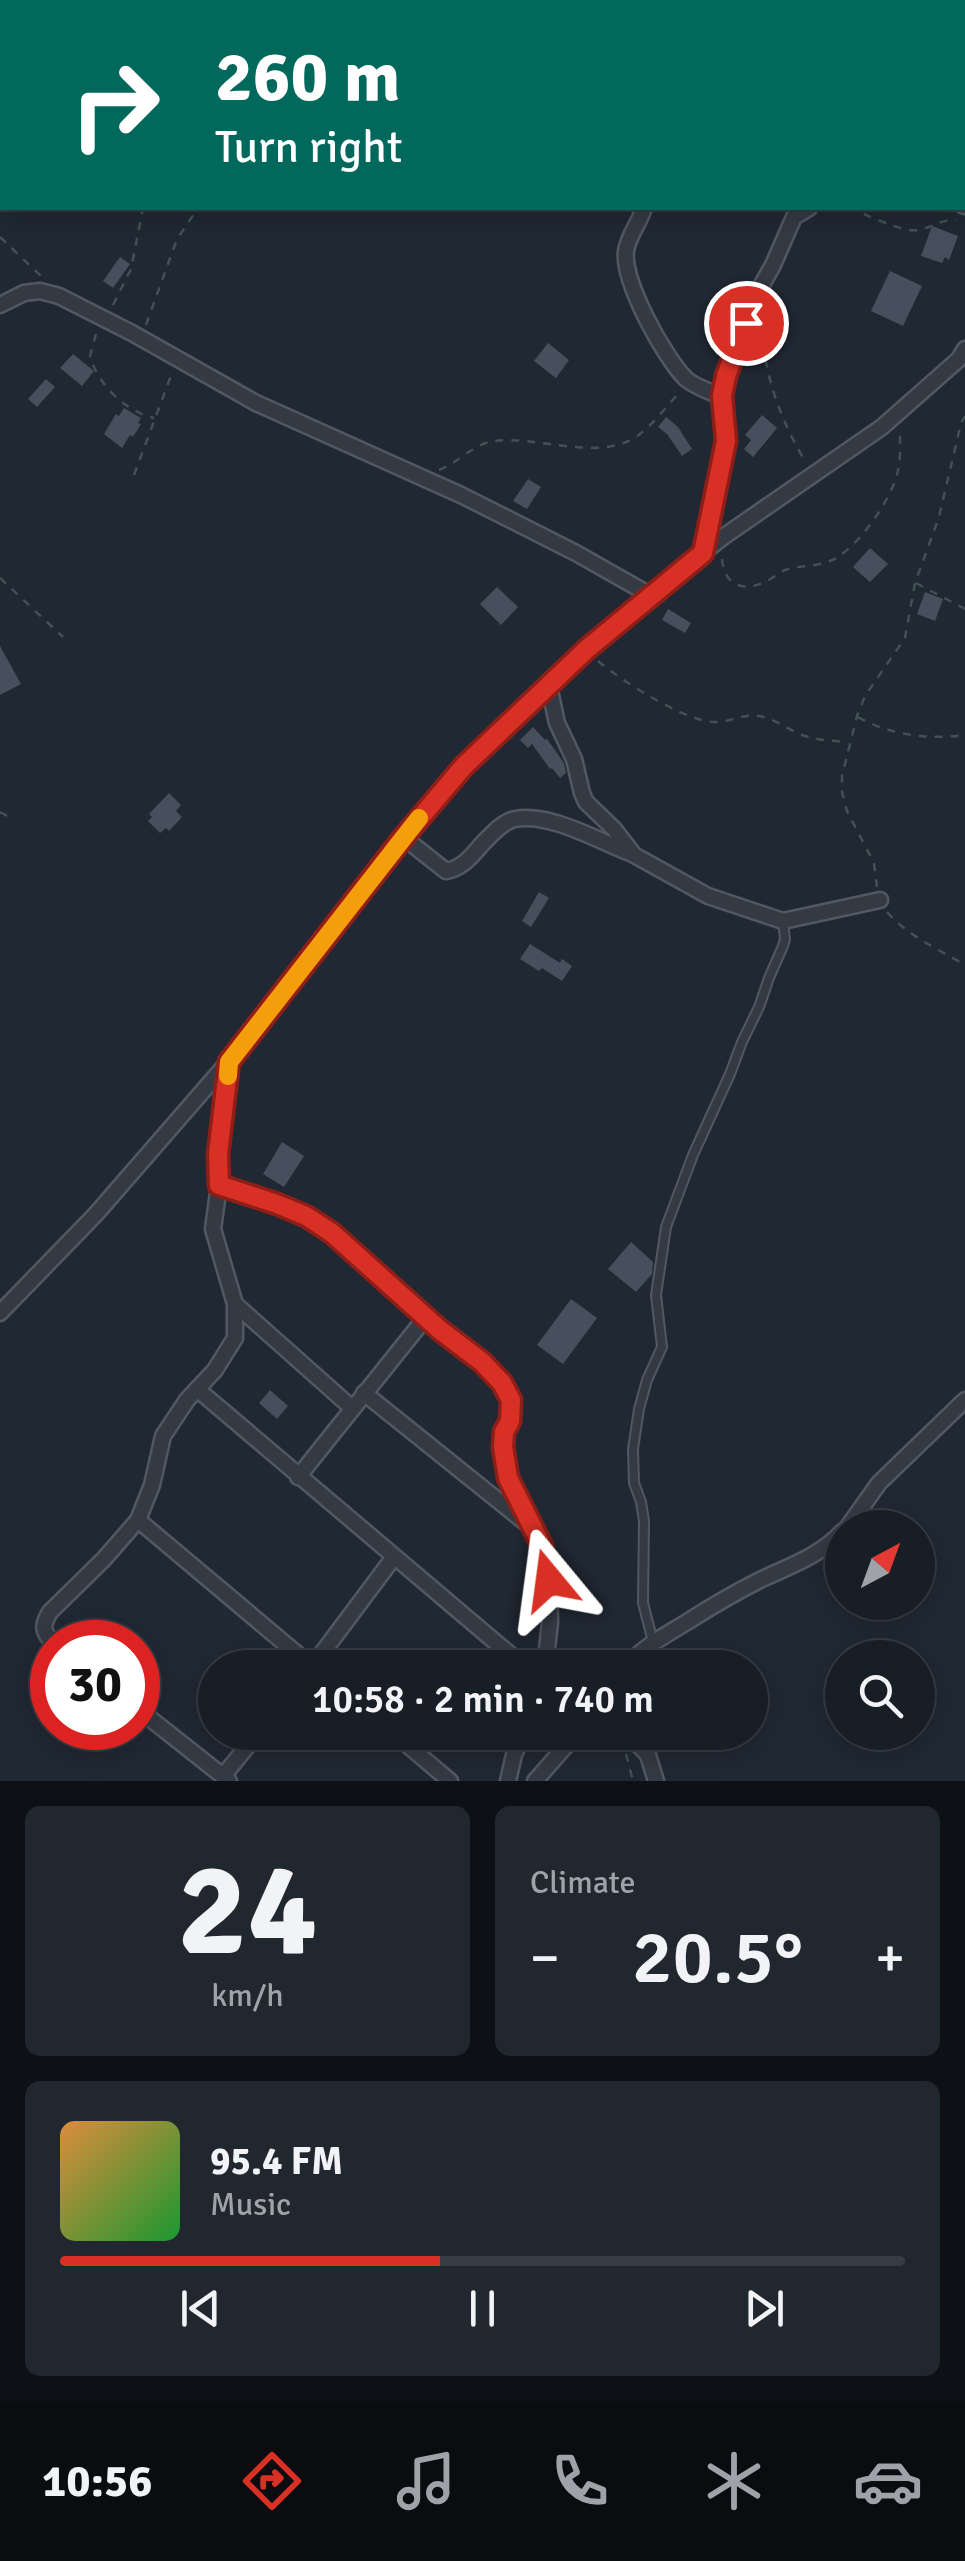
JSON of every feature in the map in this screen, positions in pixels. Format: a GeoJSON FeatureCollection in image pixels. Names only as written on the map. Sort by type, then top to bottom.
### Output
{"type":"FeatureCollection","features":[{"type":"Feature","properties":{"kind":"street"},"geometry":{"type":"LineString","coordinates":[[643,210],[628,242],[628,277],[674,365],[690,382],[722,396]]}},
{"type":"Feature","properties":{"kind":"street"},"geometry":{"type":"LineString","coordinates":[[703,553],[726,441],[722,396],[726,376],[755,297],[794,217],[806,210]]}},
{"type":"Feature","properties":{"kind":"street"},"geometry":{"type":"LineString","coordinates":[[0,305],[24,293],[40,291],[59,296],[256,403],[576,552],[650,595]]}},
{"type":"Feature","properties":{"kind":"street"},"geometry":{"type":"LineString","coordinates":[[0,1313],[96,1214],[229,1062],[403,838],[464,766],[650,595],[724,537],[882,428],[959,359],[965,348]]}},
{"type":"Feature","properties":{"kind":"street"},"geometry":{"type":"LineString","coordinates":[[549,686],[557,723],[574,759],[586,802],[634,855]]}},
{"type":"Feature","properties":{"kind":"street"},"geometry":{"type":"LineString","coordinates":[[403,838],[446,871],[459,868],[505,824],[515,819],[541,819],[634,855],[708,896],[783,921],[880,900]]}},
{"type":"Feature","properties":{"kind":"street"},"geometry":{"type":"LineString","coordinates":[[46,1620],[138,1520],[152,1485],[163,1436],[216,1370],[235,1338],[235,1304],[213,1228],[229,1062]]}},
{"type":"Feature","properties":{"kind":"street"},"geometry":{"type":"LineString","coordinates":[[219,1185],[306,1216],[332,1233],[502,1383],[511,1400],[503,1447],[508,1478],[542,1546],[549,1580],[547,1650]]}},
{"type":"Feature","properties":{"kind":"street"},"geometry":{"type":"LineString","coordinates":[[235,1304],[352,1408]]}},
{"type":"Feature","properties":{"kind":"street"},"geometry":{"type":"LineString","coordinates":[[298,1477],[426,1317]]}},
{"type":"Feature","properties":{"kind":"street"},"geometry":{"type":"LineString","coordinates":[[197,1390],[505,1650]]}},
{"type":"Feature","properties":{"kind":"street"},"geometry":{"type":"LineString","coordinates":[[364,1393],[534,1529]]}},
{"type":"Feature","properties":{"kind":"street"},"geometry":{"type":"LineString","coordinates":[[859,1510],[879,1483],[965,1400]]}},
{"type":"Feature","properties":{"kind":"street"},"geometry":{"type":"LineString","coordinates":[[138,1520],[292,1650]]}},
{"type":"Feature","properties":{"kind":"street"},"geometry":{"type":"LineString","coordinates":[[641,1650],[721,1599],[825,1547]]}},
{"type":"Feature","properties":{"kind":"street"},"geometry":{"type":"LineString","coordinates":[[325,1650],[394,1557]]}},
{"type":"Feature","properties":{"kind":"street"},"geometry":{"type":"LineString","coordinates":[[160,1726],[226,1779],[246,1750]]}},
{"type":"Feature","properties":{"kind":"street"},"geometry":{"type":"LineString","coordinates":[[413,1750],[450,1781]]}},
{"type":"Feature","properties":{"kind":"street"},"geometry":{"type":"LineString","coordinates":[[508,1781],[516,1750]]}},
{"type":"Feature","properties":{"kind":"street"},"geometry":{"type":"LineString","coordinates":[[534,1781],[562,1750]]}},
{"type":"Feature","properties":{"kind":"street"},"geometry":{"type":"LineString","coordinates":[[643,1750],[656,1781]]}},
{"type":"Feature","properties":{"kind":"lane"},"geometry":{"type":"LineString","coordinates":[[653,1642],[643,1603],[644,1522],[634,1483],[633,1450],[647,1380],[662,1346],[656,1295],[666,1228],[693,1155],[783,946],[783,921]]}},
{"type":"Feature","properties":{"kind":"path"},"geometry":{"type":"LineString","coordinates":[[143,210],[131,269],[90,347],[92,364],[111,394],[154,418]]}},
{"type":"Feature","properties":{"kind":"path"},"geometry":{"type":"LineString","coordinates":[[132,334],[146,324],[177,239],[197,210]]}},
{"type":"Feature","properties":{"kind":"path"},"geometry":{"type":"LineString","coordinates":[[854,210],[917,231],[962,210]]}},
{"type":"Feature","properties":{"kind":"path"},"geometry":{"type":"LineString","coordinates":[[0,236],[59,296]]}},
{"type":"Feature","properties":{"kind":"path"},"geometry":{"type":"LineString","coordinates":[[755,297],[772,392],[812,474]]}},
{"type":"Feature","properties":{"kind":"path"},"geometry":{"type":"LineString","coordinates":[[134,474],[171,375],[172,356]]}},
{"type":"Feature","properties":{"kind":"path"},"geometry":{"type":"LineString","coordinates":[[419,476],[442,470],[478,446],[496,440],[594,447],[630,440],[690,382]]}},
{"type":"Feature","properties":{"kind":"path"},"geometry":{"type":"LineString","coordinates":[[724,537],[726,576],[741,587],[765,582],[787,569],[829,562],[842,554],[861,537],[898,471],[899,413]]}},
{"type":"Feature","properties":{"kind":"path"},"geometry":{"type":"LineString","coordinates":[[965,416],[915,583],[904,638],[865,696],[842,776],[842,792],[852,823],[874,863],[880,900],[890,916],[965,965]]}},
{"type":"Feature","properties":{"kind":"path"},"geometry":{"type":"LineString","coordinates":[[0,578],[63,637]]}},
{"type":"Feature","properties":{"kind":"path"},"geometry":{"type":"LineString","coordinates":[[915,583],[965,609]]}},
{"type":"Feature","properties":{"kind":"path"},"geometry":{"type":"LineString","coordinates":[[587,649],[600,664],[689,716],[710,722],[756,715],[826,742],[851,742]]}},
{"type":"Feature","properties":{"kind":"path"},"geometry":{"type":"LineString","coordinates":[[857,716],[894,732],[941,737],[965,734]]}},
{"type":"Feature","properties":{"kind":"path"},"geometry":{"type":"LineString","coordinates":[[0,812],[12,818]]}},
{"type":"Feature","properties":{"kind":"path"},"geometry":{"type":"LineString","coordinates":[[625,1752],[633,1781]]}},
{"type":"Feature","properties":{"kind":"building"},"geometry":{"type":"Polygon","coordinates":[[[932,226],[958,236],[949,260],[945,257],[942,263],[921,256],[932,226]]]}},
{"type":"Feature","properties":{"kind":"building"},"geometry":{"type":"Polygon","coordinates":[[[120,257],[130,264],[113,288],[103,281],[120,257]]]}},
{"type":"Feature","properties":{"kind":"building"},"geometry":{"type":"Polygon","coordinates":[[[890,271],[922,286],[903,326],[871,311],[890,271]]]}},
{"type":"Feature","properties":{"kind":"building"},"geometry":{"type":"Polygon","coordinates":[[[548,343],[569,360],[556,378],[534,361],[548,343]]]}},
{"type":"Feature","properties":{"kind":"building"},"geometry":{"type":"Polygon","coordinates":[[[73,354],[94,371],[82,386],[60,368],[73,354]]]}},
{"type":"Feature","properties":{"kind":"building"},"geometry":{"type":"Polygon","coordinates":[[[46,379],[55,387],[37,407],[28,399],[46,379]]]}},
{"type":"Feature","properties":{"kind":"building"},"geometry":{"type":"Polygon","coordinates":[[[124,408],[141,418],[141,424],[122,448],[104,434],[124,408]]]}},
{"type":"Feature","properties":{"kind":"building"},"geometry":{"type":"Polygon","coordinates":[[[762,415],[777,428],[753,457],[744,449],[751,440],[745,435],[762,415]]]}},
{"type":"Feature","properties":{"kind":"building"},"geometry":{"type":"Polygon","coordinates":[[[666,417],[678,427],[692,449],[682,456],[658,427],[666,417]]]}},
{"type":"Feature","properties":{"kind":"building"},"geometry":{"type":"Polygon","coordinates":[[[528,479],[541,487],[527,509],[513,501],[528,479]]]}},
{"type":"Feature","properties":{"kind":"building"},"geometry":{"type":"Polygon","coordinates":[[[870,548],[888,564],[870,582],[853,567],[870,548]]]}},
{"type":"Feature","properties":{"kind":"building"},"geometry":{"type":"Polygon","coordinates":[[[497,587],[518,607],[501,625],[480,604],[497,587]]]}},
{"type":"Feature","properties":{"kind":"building"},"geometry":{"type":"Polygon","coordinates":[[[925,592],[943,599],[935,621],[917,614],[925,592]]]}},
{"type":"Feature","properties":{"kind":"building"},"geometry":{"type":"Polygon","coordinates":[[[668,609],[691,623],[685,633],[662,620],[668,609]]]}},
{"type":"Feature","properties":{"kind":"building"},"geometry":{"type":"Polygon","coordinates":[[[0,646],[21,684],[0,695],[0,646]]]}},
{"type":"Feature","properties":{"kind":"building"},"geometry":{"type":"Polygon","coordinates":[[[533,727],[564,763],[566,773],[560,778],[532,744],[528,748],[520,740],[533,727]]]}},
{"type":"Feature","properties":{"kind":"building"},"geometry":{"type":"Polygon","coordinates":[[[169,793],[181,805],[176,811],[182,817],[169,831],[166,828],[160,833],[148,821],[152,817],[149,814],[169,793]]]}},
{"type":"Feature","properties":{"kind":"building"},"geometry":{"type":"Polygon","coordinates":[[[539,892],[549,898],[531,927],[522,921],[539,892]]]}},
{"type":"Feature","properties":{"kind":"building"},"geometry":{"type":"Polygon","coordinates":[[[530,944],[572,966],[562,981],[520,959],[530,944]]]}},
{"type":"Feature","properties":{"kind":"building"},"geometry":{"type":"Polygon","coordinates":[[[282,1142],[304,1156],[284,1187],[263,1174],[282,1142]]]}},
{"type":"Feature","properties":{"kind":"building"},"geometry":{"type":"Polygon","coordinates":[[[631,1242],[653,1262],[652,1274],[636,1292],[608,1269],[631,1242]]]}},
{"type":"Feature","properties":{"kind":"building"},"geometry":{"type":"Polygon","coordinates":[[[571,1299],[597,1318],[563,1364],[537,1345],[571,1299]]]}},
{"type":"Feature","properties":{"kind":"building"},"geometry":{"type":"Polygon","coordinates":[[[270,1390],[288,1406],[277,1419],[259,1403],[270,1390]]]}},
{"type":"Feature","properties":{"kind":"slow traffic"},"geometry":{"type":"LineString","coordinates":[[228,1076],[229,1062],[419,818]]}},
{"type":"Feature","properties":{"kind":"route"},"geometry":{"type":"LineString","coordinates":[[549,1580],[542,1546],[508,1478],[503,1447],[512,1412],[502,1383],[332,1233],[306,1216],[219,1185],[218,1154],[229,1062],[403,838],[464,766],[587,649],[703,553],[726,441],[722,396],[746,323]]}}]}
